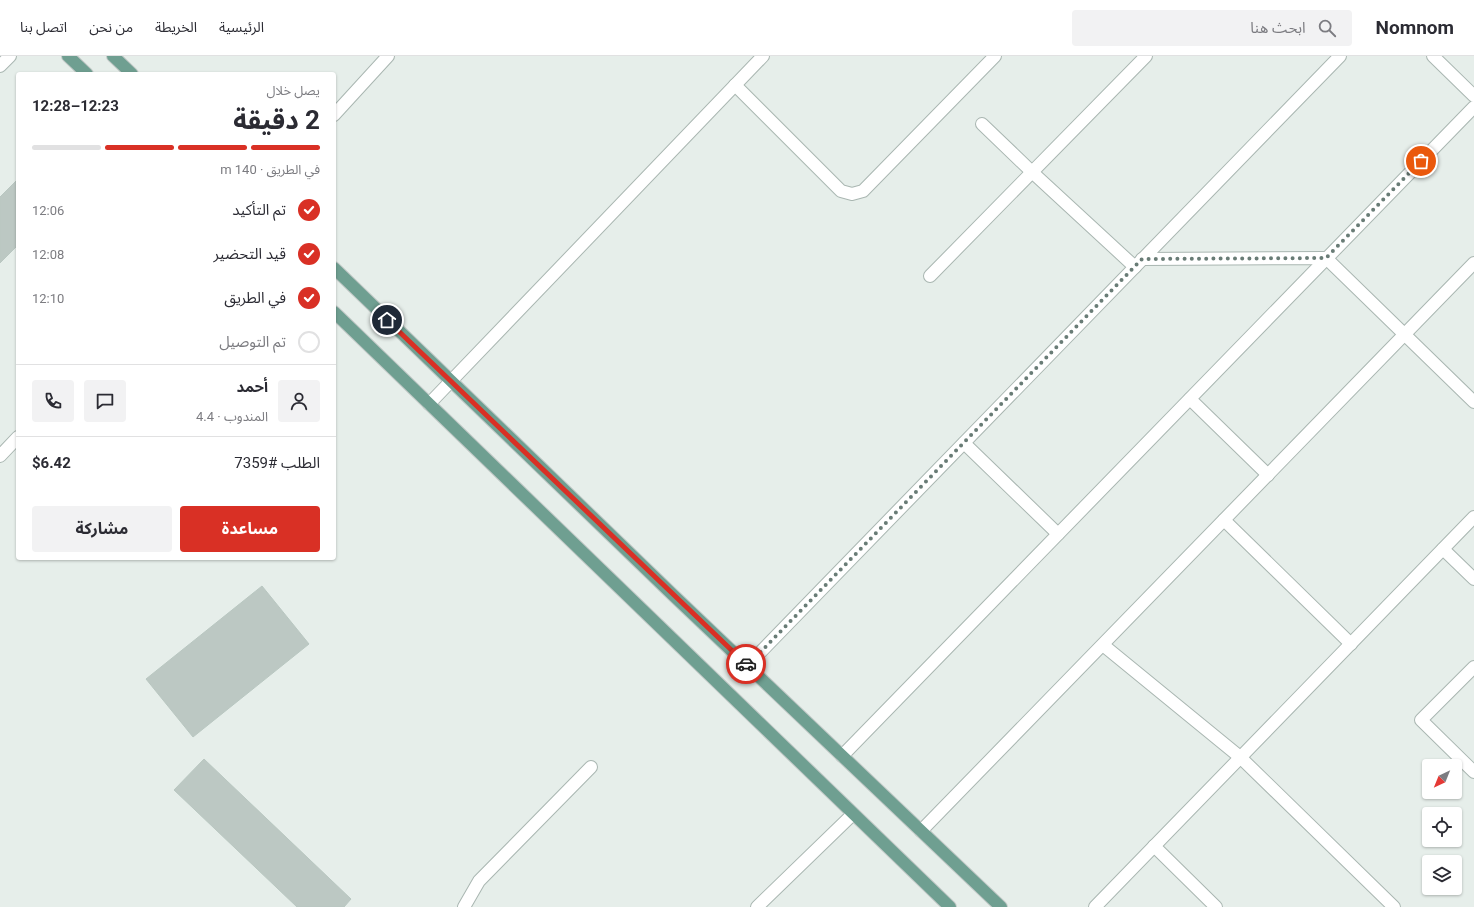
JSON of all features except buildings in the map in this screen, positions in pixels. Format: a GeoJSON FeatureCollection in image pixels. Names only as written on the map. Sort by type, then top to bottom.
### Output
{"type":"FeatureCollection","features":[{"type":"Feature","properties":{"kind":"main road"},"geometry":{"type":"LineString","coordinates":[[68,56],[85,72]]}},
{"type":"Feature","properties":{"kind":"main road"},"geometry":{"type":"LineString","coordinates":[[113,56],[130,72]]}},
{"type":"Feature","properties":{"kind":"main road"},"geometry":{"type":"LineString","coordinates":[[336,270],[747,666],[1001,907]]}},
{"type":"Feature","properties":{"kind":"main road"},"geometry":{"type":"LineString","coordinates":[[336,314],[950,907]]}},
{"type":"Feature","properties":{"kind":"street"},"geometry":{"type":"LineString","coordinates":[[0,66],[10,56]]}},
{"type":"Feature","properties":{"kind":"street"},"geometry":{"type":"LineString","coordinates":[[336,113],[388,56]]}},
{"type":"Feature","properties":{"kind":"street"},"geometry":{"type":"LineString","coordinates":[[429,404],[763,56]]}},
{"type":"Feature","properties":{"kind":"street"},"geometry":{"type":"LineString","coordinates":[[735,85],[841,191],[852,194],[862,191],[995,56]]}},
{"type":"Feature","properties":{"kind":"street"},"geometry":{"type":"LineString","coordinates":[[930,276],[1146,56]]}},
{"type":"Feature","properties":{"kind":"street"},"geometry":{"type":"LineString","coordinates":[[747,666],[1340,56]]}},
{"type":"Feature","properties":{"kind":"street"},"geometry":{"type":"LineString","coordinates":[[1432,56],[1474,96]]}},
{"type":"Feature","properties":{"kind":"street"},"geometry":{"type":"LineString","coordinates":[[842,756],[1474,106]]}},
{"type":"Feature","properties":{"kind":"street"},"geometry":{"type":"LineString","coordinates":[[982,124],[1032,172],[1139,263],[1326,258],[1474,402]]}},
{"type":"Feature","properties":{"kind":"street"},"geometry":{"type":"LineString","coordinates":[[921,831],[1474,263]]}},
{"type":"Feature","properties":{"kind":"street"},"geometry":{"type":"LineString","coordinates":[[1190,399],[1268,475]]}},
{"type":"Feature","properties":{"kind":"street"},"geometry":{"type":"LineString","coordinates":[[0,456],[16,439]]}},
{"type":"Feature","properties":{"kind":"street"},"geometry":{"type":"LineString","coordinates":[[964,443],[1058,534]]}},
{"type":"Feature","properties":{"kind":"street"},"geometry":{"type":"LineString","coordinates":[[1095,907],[1474,517]]}},
{"type":"Feature","properties":{"kind":"street"},"geometry":{"type":"LineString","coordinates":[[1224,520],[1351,644]]}},
{"type":"Feature","properties":{"kind":"street"},"geometry":{"type":"LineString","coordinates":[[1443,549],[1474,579]]}},
{"type":"Feature","properties":{"kind":"street"},"geometry":{"type":"LineString","coordinates":[[1103,645],[1240,757],[1394,907]]}},
{"type":"Feature","properties":{"kind":"street"},"geometry":{"type":"LineString","coordinates":[[1474,666],[1421,720],[1474,772]]}},
{"type":"Feature","properties":{"kind":"street"},"geometry":{"type":"LineString","coordinates":[[464,907],[479,881],[591,768]]}},
{"type":"Feature","properties":{"kind":"street"},"geometry":{"type":"LineString","coordinates":[[757,907],[853,814]]}},
{"type":"Feature","properties":{"kind":"street"},"geometry":{"type":"LineString","coordinates":[[1154,846],[1216,907]]}},
{"type":"Feature","properties":{"kind":"way so far"},"geometry":{"type":"LineString","coordinates":[[746,664],[747,666],[1142,259],[1326,258],[1421,161]]}},
{"type":"Feature","properties":{"kind":"route"},"geometry":{"type":"LineString","coordinates":[[387,320],[746,664]]}}]}
